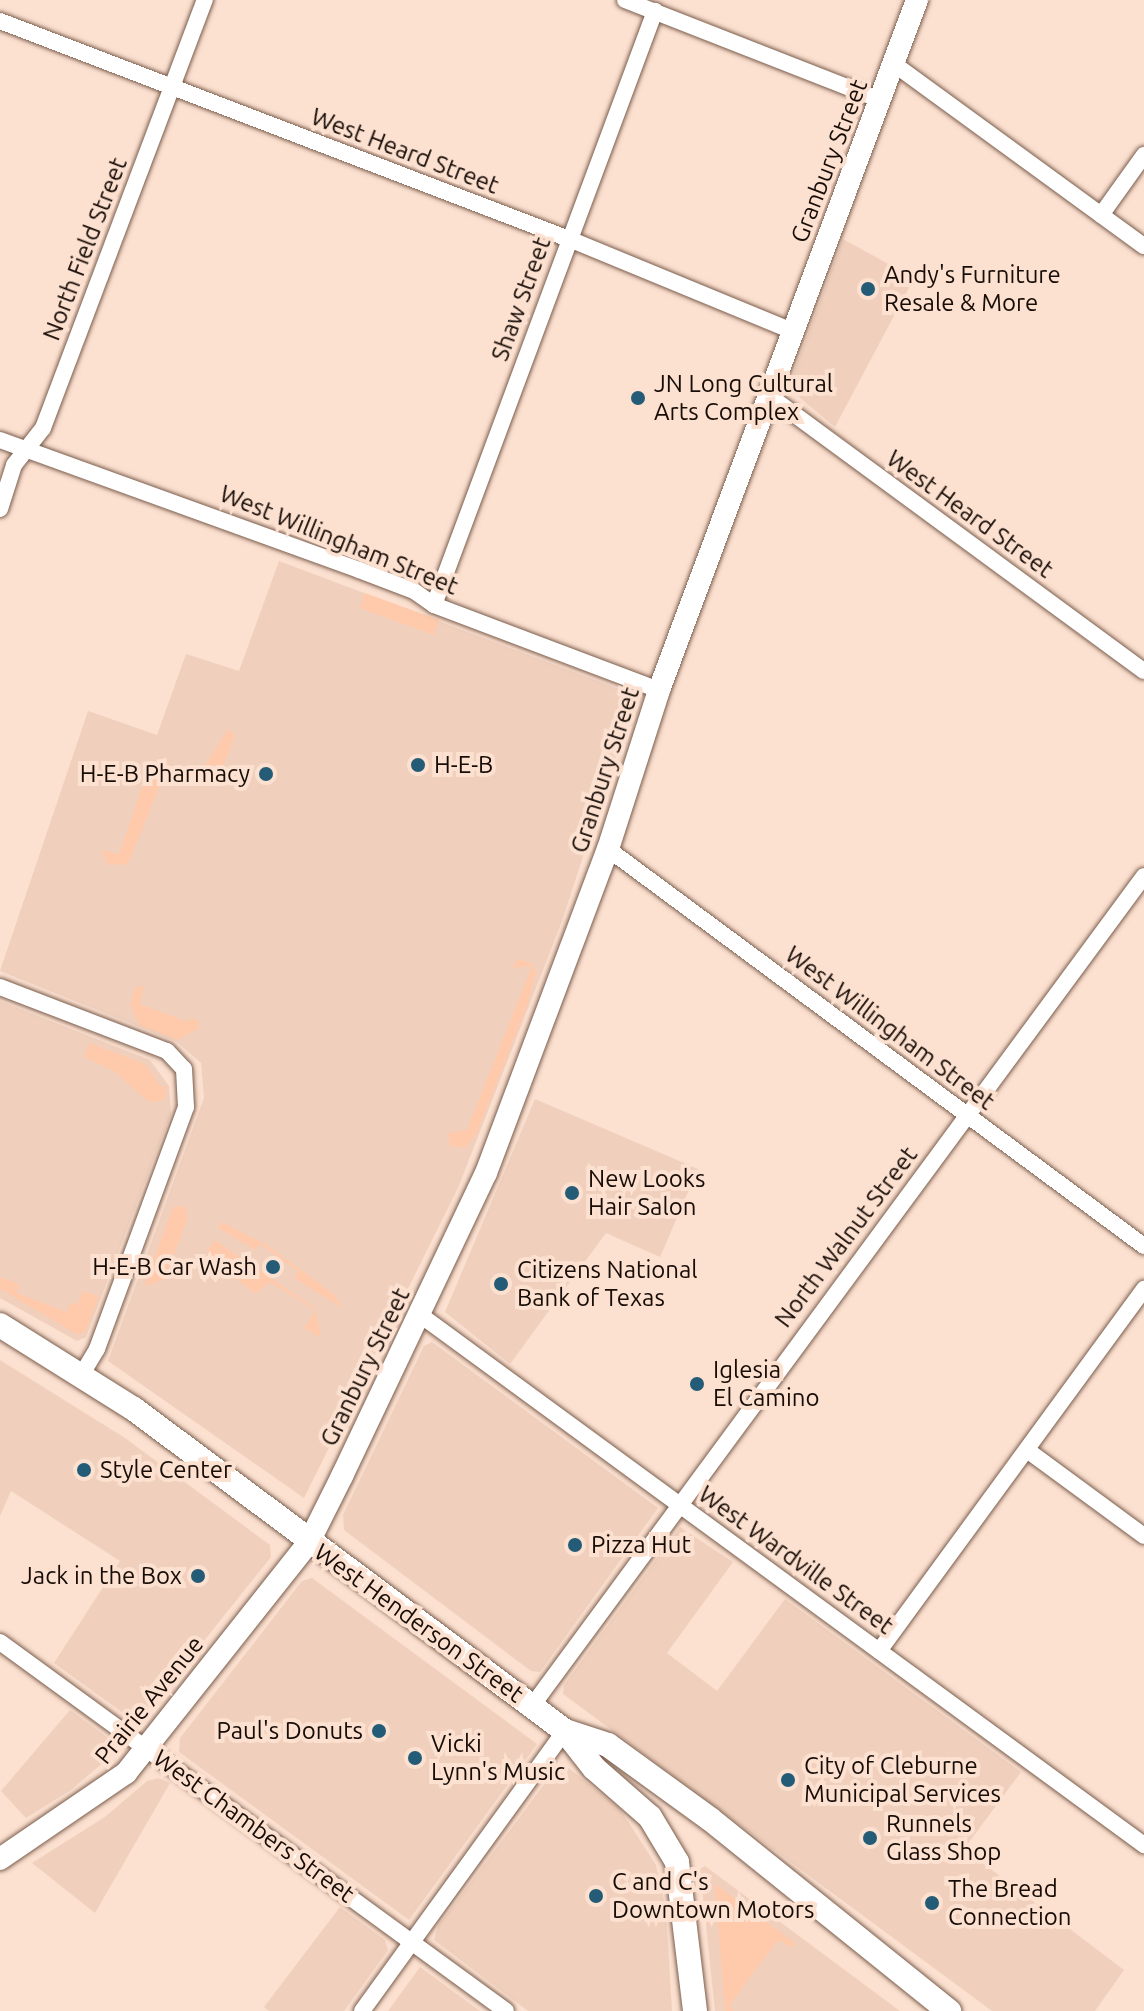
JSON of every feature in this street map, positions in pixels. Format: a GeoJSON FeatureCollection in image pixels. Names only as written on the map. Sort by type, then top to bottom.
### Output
{"type":"FeatureCollection","features":[{"type":"Feature","properties":{"kind":"main road","name":"West Henderson Street"},"geometry":{"type":"LineString","coordinates":[[0,1325],[82,1374],[565,1731],[608,1745],[710,1819],[949,2011]]}},
{"type":"Feature","properties":{"kind":"main road"},"geometry":{"type":"LineString","coordinates":[[565,1731],[594,1768],[650,1817],[677,1862],[695,2011]]}},
{"type":"Feature","properties":{"kind":"street","name":"North Field Street"},"geometry":{"type":"LineString","coordinates":[[0,509],[14,465],[29,450],[43,428],[205,0]]}},
{"type":"Feature","properties":{"kind":"street"},"geometry":{"type":"LineString","coordinates":[[625,0],[880,100]]}},
{"type":"Feature","properties":{"kind":"street","name":"Granbury Street"},"geometry":{"type":"LineString","coordinates":[[309,1542],[486,1173],[608,849],[659,690],[917,0]]}},
{"type":"Feature","properties":{"kind":"street","name":"Shaw Street"},"geometry":{"type":"LineString","coordinates":[[434,605],[655,11]]}},
{"type":"Feature","properties":{"kind":"street","name":"West Heard Street"},"geometry":{"type":"LineString","coordinates":[[0,21],[569,239],[792,331]]}},
{"type":"Feature","properties":{"kind":"street"},"geometry":{"type":"LineString","coordinates":[[894,64],[1144,246]]}},
{"type":"Feature","properties":{"kind":"street"},"geometry":{"type":"LineString","coordinates":[[1101,215],[1144,155]]}},
{"type":"Feature","properties":{"kind":"street","name":"West Heard Street"},"geometry":{"type":"LineString","coordinates":[[768,395],[1144,671]]}},
{"type":"Feature","properties":{"kind":"street","name":"West Willingham Street"},"geometry":{"type":"LineString","coordinates":[[0,440],[359,570],[414,591],[434,605],[659,690]]}},
{"type":"Feature","properties":{"kind":"street","name":"West Willingham Street"},"geometry":{"type":"LineString","coordinates":[[608,849],[1144,1246]]}},
{"type":"Feature","properties":{"kind":"street","name":"North Walnut Street"},"geometry":{"type":"LineString","coordinates":[[532,1706],[1144,876]]}},
{"type":"Feature","properties":{"kind":"street"},"geometry":{"type":"LineString","coordinates":[[0,987],[167,1051],[184,1069],[186,1107],[97,1349],[82,1374]]}},
{"type":"Feature","properties":{"kind":"street"},"geometry":{"type":"LineString","coordinates":[[879,1651],[1144,1289]]}},
{"type":"Feature","properties":{"kind":"street","name":"West Wardville Street"},"geometry":{"type":"LineString","coordinates":[[419,1314],[1144,1845]]}},
{"type":"Feature","properties":{"kind":"street"},"geometry":{"type":"LineString","coordinates":[[1027,1450],[1144,1536]]}},
{"type":"Feature","properties":{"kind":"street","name":"Prairie Avenue"},"geometry":{"type":"LineString","coordinates":[[0,1859],[106,1792],[148,1747],[309,1542]]}},
{"type":"Feature","properties":{"kind":"street","name":"West Chambers Street"},"geometry":{"type":"LineString","coordinates":[[0,1642],[506,2011]]}},
{"type":"Feature","properties":{"kind":"street"},"geometry":{"type":"LineString","coordinates":[[362,2011],[565,1731]]}},
{"type":"Feature","properties":{"kind":"shaded area"},"geometry":{"type":"Polygon","coordinates":[[[843,239],[914,278],[835,427],[788,388],[843,239]]]}},
{"type":"Feature","properties":{"kind":"shaded area"},"geometry":{"type":"Polygon","coordinates":[[[279,561],[627,692],[633,704],[562,921],[458,1188],[304,1498],[108,1361],[204,1098],[201,1063],[177,1042],[0,971],[88,711],[157,735],[186,654],[239,671],[279,561]]]}},
{"type":"Feature","properties":{"kind":"shaded area"},"geometry":{"type":"Polygon","coordinates":[[[365,593],[439,620],[434,635],[360,608],[365,593]]]}},
{"type":"Feature","properties":{"kind":"shaded area"},"geometry":{"type":"Polygon","coordinates":[[[228,729],[235,735],[218,780],[206,788],[199,775],[228,729]]]}},
{"type":"Feature","properties":{"kind":"shaded area"},"geometry":{"type":"Polygon","coordinates":[[[150,765],[163,778],[128,864],[108,865],[102,850],[119,854],[150,765]]]}},
{"type":"Feature","properties":{"kind":"shaded area"},"geometry":{"type":"Polygon","coordinates":[[[518,959],[531,963],[536,971],[527,1006],[476,1135],[465,1148],[450,1146],[448,1133],[467,1130],[532,966],[512,968],[518,959]]]}},
{"type":"Feature","properties":{"kind":"shaded area"},"geometry":{"type":"Polygon","coordinates":[[[144,985],[140,1004],[188,1022],[190,1017],[198,1021],[199,1028],[178,1040],[139,1025],[130,1004],[135,988],[144,985]]]}},
{"type":"Feature","properties":{"kind":"shaded area"},"geometry":{"type":"Polygon","coordinates":[[[0,1001],[150,1060],[169,1086],[171,1114],[86,1337],[77,1341],[0,1298],[0,1001]]]}},
{"type":"Feature","properties":{"kind":"shaded area"},"geometry":{"type":"Polygon","coordinates":[[[89,1043],[145,1064],[161,1087],[167,1085],[165,1098],[155,1103],[145,1099],[114,1071],[84,1057],[89,1043]]]}},
{"type":"Feature","properties":{"kind":"shaded area"},"geometry":{"type":"Polygon","coordinates":[[[535,1099],[698,1169],[660,1257],[606,1233],[510,1364],[445,1312],[535,1099]]]}},
{"type":"Feature","properties":{"kind":"shaded area"},"geometry":{"type":"Polygon","coordinates":[[[185,1206],[188,1218],[164,1280],[144,1286],[173,1207],[185,1206]]]}},
{"type":"Feature","properties":{"kind":"shaded area"},"geometry":{"type":"Polygon","coordinates":[[[222,1222],[267,1245],[335,1295],[342,1308],[294,1278],[298,1271],[260,1244],[255,1250],[218,1228],[222,1222]]]}},
{"type":"Feature","properties":{"kind":"shaded area"},"geometry":{"type":"Polygon","coordinates":[[[215,1240],[315,1308],[321,1338],[304,1328],[315,1311],[303,1302],[269,1282],[256,1294],[210,1260],[207,1250],[215,1240]]]}},
{"type":"Feature","properties":{"kind":"shaded area"},"geometry":{"type":"Polygon","coordinates":[[[0,1277],[19,1284],[17,1293],[67,1312],[70,1303],[77,1305],[83,1291],[99,1296],[86,1331],[78,1335],[0,1289],[0,1277]]]}},
{"type":"Feature","properties":{"kind":"shaded area"},"geometry":{"type":"Polygon","coordinates":[[[372,1332],[382,1333],[340,1419],[335,1415],[372,1332]]]}},
{"type":"Feature","properties":{"kind":"shaded area"},"geometry":{"type":"Polygon","coordinates":[[[432,1342],[658,1508],[540,1672],[531,1671],[344,1530],[343,1515],[424,1346],[432,1342]]]}},
{"type":"Feature","properties":{"kind":"shaded area"},"geometry":{"type":"Polygon","coordinates":[[[0,1360],[125,1438],[270,1545],[271,1557],[144,1716],[130,1718],[54,1663],[120,1561],[11,1491],[0,1516],[0,1360]]]}},
{"type":"Feature","properties":{"kind":"shaded area"},"geometry":{"type":"Polygon","coordinates":[[[680,1527],[733,1562],[667,1653],[717,1691],[785,1599],[1021,1772],[964,1849],[1124,1970],[1095,2011],[992,2011],[563,1694],[564,1685],[680,1527]]]}},
{"type":"Feature","properties":{"kind":"shaded area"},"geometry":{"type":"Polygon","coordinates":[[[312,1578],[537,1744],[409,1920],[179,1752],[180,1738],[302,1581],[312,1578]]]}},
{"type":"Feature","properties":{"kind":"shaded area"},"geometry":{"type":"Polygon","coordinates":[[[70,1710],[107,1737],[111,1756],[71,1790],[26,1818],[1,1791],[70,1710]]]}},
{"type":"Feature","properties":{"kind":"shaded area"},"geometry":{"type":"Polygon","coordinates":[[[561,1762],[620,1809],[656,1865],[666,1909],[672,2011],[528,2011],[434,1940],[438,1926],[561,1762]]]}},
{"type":"Feature","properties":{"kind":"shaded area"},"geometry":{"type":"Polygon","coordinates":[[[159,1778],[170,1783],[95,1913],[32,1863],[105,1817],[147,1781],[159,1778]]]}},
{"type":"Feature","properties":{"kind":"shaded area"},"geometry":{"type":"Polygon","coordinates":[[[705,1866],[900,2011],[715,2011],[700,1869],[705,1866]]]}},
{"type":"Feature","properties":{"kind":"shaded area"},"geometry":{"type":"Polygon","coordinates":[[[715,1884],[796,1944],[792,1948],[778,1940],[729,2006],[734,2011],[725,2011],[715,1884]]]}},
{"type":"Feature","properties":{"kind":"shaded area"},"geometry":{"type":"Polygon","coordinates":[[[340,1907],[385,1940],[388,1950],[344,2011],[269,2011],[264,2007],[340,1907]]]}},
{"type":"Feature","properties":{"kind":"shaded area"},"geometry":{"type":"Polygon","coordinates":[[[420,1967],[480,2011],[388,2011],[420,1967]]]}},
{"type":"Feature","properties":{"kind":"place","name":"Andy's Furniture Resale & More"},"geometry":{"type":"Point","coordinates":[868,289]}},
{"type":"Feature","properties":{"kind":"place","name":"JN Long Cultural Arts Complex"},"geometry":{"type":"Point","coordinates":[638,398]}},
{"type":"Feature","properties":{"kind":"place","name":"H-E-B"},"geometry":{"type":"Point","coordinates":[418,765]}},
{"type":"Feature","properties":{"kind":"place","name":"H-E-B Pharmacy"},"geometry":{"type":"Point","coordinates":[266,774]}},
{"type":"Feature","properties":{"kind":"place","name":"New Looks Hair Salon"},"geometry":{"type":"Point","coordinates":[572,1193]}},
{"type":"Feature","properties":{"kind":"place","name":"H-E-B Car Wash"},"geometry":{"type":"Point","coordinates":[273,1267]}},
{"type":"Feature","properties":{"kind":"place","name":"Citizens National Bank of Texas"},"geometry":{"type":"Point","coordinates":[501,1284]}},
{"type":"Feature","properties":{"kind":"place","name":"Iglesia El Camino"},"geometry":{"type":"Point","coordinates":[697,1384]}},
{"type":"Feature","properties":{"kind":"place","name":"Style Center"},"geometry":{"type":"Point","coordinates":[84,1470]}},
{"type":"Feature","properties":{"kind":"place","name":"Pizza Hut"},"geometry":{"type":"Point","coordinates":[575,1545]}},
{"type":"Feature","properties":{"kind":"place","name":"Jack in the Box"},"geometry":{"type":"Point","coordinates":[198,1576]}},
{"type":"Feature","properties":{"kind":"place","name":"Paul's Donuts"},"geometry":{"type":"Point","coordinates":[379,1731]}},
{"type":"Feature","properties":{"kind":"place","name":"Vicki Lynn's Music"},"geometry":{"type":"Point","coordinates":[415,1758]}},
{"type":"Feature","properties":{"kind":"place","name":"City of Cleburne Municipal Services"},"geometry":{"type":"Point","coordinates":[788,1780]}},
{"type":"Feature","properties":{"kind":"place","name":"Runnels Glass Shop"},"geometry":{"type":"Point","coordinates":[870,1838]}},
{"type":"Feature","properties":{"kind":"place","name":"C and C's Downtown Motors"},"geometry":{"type":"Point","coordinates":[596,1896]}},
{"type":"Feature","properties":{"kind":"place","name":"The Bread Connection"},"geometry":{"type":"Point","coordinates":[932,1903]}}]}
